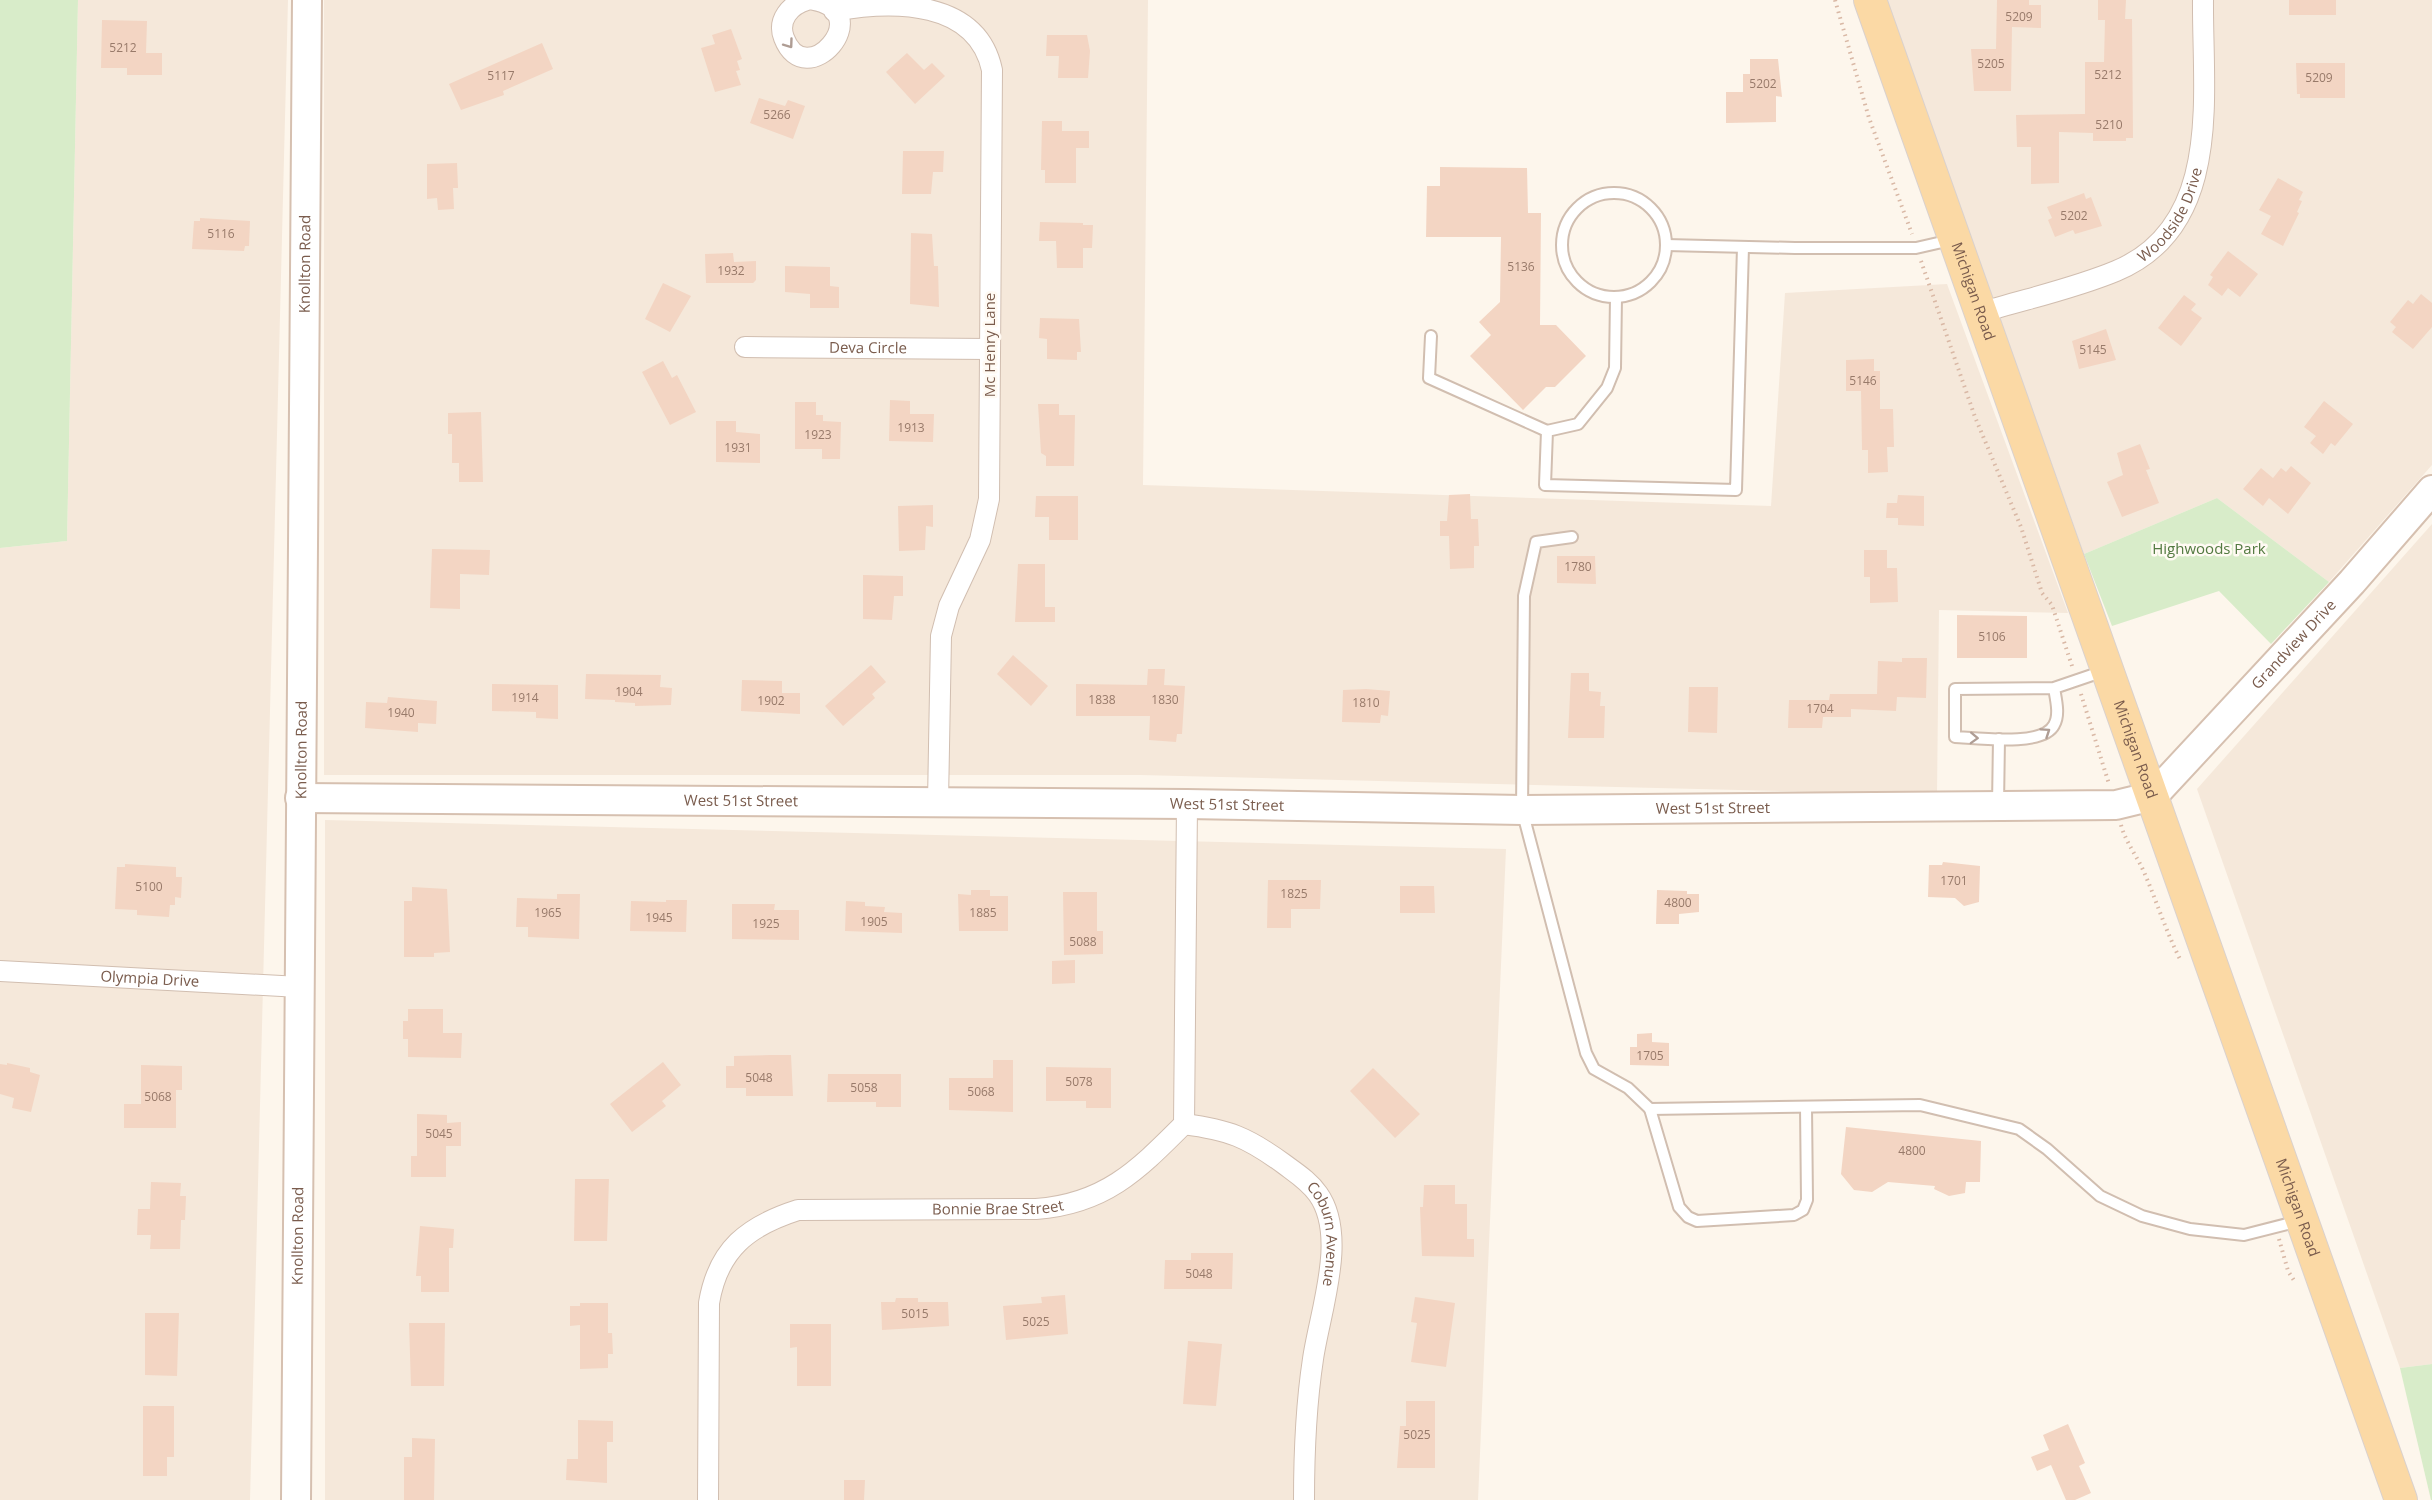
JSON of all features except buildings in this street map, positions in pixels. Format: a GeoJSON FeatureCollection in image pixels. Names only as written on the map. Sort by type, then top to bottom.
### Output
{"type":"FeatureCollection","features":[{"type":"Feature","properties":{"kind":"main road","name":"Michigan Road"},"geometry":{"type":"LineString","coordinates":[[1870,0],[2401,1500]]}},
{"type":"Feature","properties":{"kind":"street","name":"Knollton Road"},"geometry":{"type":"LineString","coordinates":[[296,1500],[307,0]]}},
{"type":"Feature","properties":{"kind":"street"},"geometry":{"type":"LineString","coordinates":[[807,0],[790,9],[782,26],[788,45],[800,54],[819,56],[832,48],[840,30],[834,11],[827,5],[814,0]]}},
{"type":"Feature","properties":{"kind":"street","name":"Woodside Drive"},"geometry":{"type":"LineString","coordinates":[[1980,313],[2115,272],[2147,252],[2173,226],[2194,183],[2202,148],[2203,0]]}},
{"type":"Feature","properties":{"kind":"street","name":"Mc Henry Lane"},"geometry":{"type":"LineString","coordinates":[[834,11],[880,4],[927,5],[952,14],[968,24],[988,53],[993,80],[988,511],[980,540],[949,606],[941,636],[938,802]]}},
{"type":"Feature","properties":{"kind":"street","name":"Deva Circle"},"geometry":{"type":"LineString","coordinates":[[745,347],[990,349]]}},
{"type":"Feature","properties":{"kind":"street","name":"Grandview Drive"},"geometry":{"type":"LineString","coordinates":[[2153,796],[2352,582],[2432,490]]}},
{"type":"Feature","properties":{"kind":"street","name":"West 51st Street"},"geometry":{"type":"LineString","coordinates":[[300,798],[1187,804],[1522,810],[2116,805],[2153,796]]}},
{"type":"Feature","properties":{"kind":"street"},"geometry":{"type":"LineString","coordinates":[[1184,1124],[1187,804]]}},
{"type":"Feature","properties":{"kind":"street","name":"Olympia Drive"},"geometry":{"type":"LineString","coordinates":[[0,971],[300,987]]}},
{"type":"Feature","properties":{"kind":"street","name":"Bonnie Brae Street"},"geometry":{"type":"LineString","coordinates":[[708,1500],[709,1303],[716,1276],[724,1260],[748,1232],[771,1218],[798,1210],[1036,1209],[1073,1204],[1124,1180],[1184,1124]]}},
{"type":"Feature","properties":{"kind":"street","name":"Coburn Avenue"},"geometry":{"type":"LineString","coordinates":[[1184,1124],[1237,1134],[1269,1153],[1305,1179],[1315,1190],[1330,1221],[1332,1254],[1317,1328],[1308,1400],[1304,1500]]}},
{"type":"Feature","properties":{"kind":"lane"},"geometry":{"type":"LineString","coordinates":[[1607,193],[1625,193],[1641,200],[1655,212],[1663,227],[1666,244],[1664,260],[1657,275],[1639,290],[1616,297],[1598,295],[1582,287],[1567,266],[1561,240],[1566,223],[1576,208],[1590,198],[1607,193]]}},
{"type":"Feature","properties":{"kind":"lane"},"geometry":{"type":"LineString","coordinates":[[1666,244],[1916,248],[1954,239]]}},
{"type":"Feature","properties":{"kind":"lane"},"geometry":{"type":"LineString","coordinates":[[1547,431],[1545,486],[1736,490],[1743,247]]}},
{"type":"Feature","properties":{"kind":"lane"},"geometry":{"type":"LineString","coordinates":[[1431,336],[1429,378],[1547,431],[1578,424],[1607,388],[1615,368],[1616,297]]}},
{"type":"Feature","properties":{"kind":"lane"},"geometry":{"type":"LineString","coordinates":[[1572,537],[1536,542],[1524,596],[1522,810],[1586,1053],[1594,1069],[1628,1088],[1650,1109],[1679,1207],[1688,1217],[1696,1221],[1794,1215],[1803,1210],[1807,1200],[1806,1107]]}},
{"type":"Feature","properties":{"kind":"lane"},"geometry":{"type":"LineString","coordinates":[[2054,688],[2057,706],[2053,729],[2039,737],[1999,739],[1955,737],[1955,689],[2054,688],[2108,670]]}},
{"type":"Feature","properties":{"kind":"lane"},"geometry":{"type":"LineString","coordinates":[[1998,806],[1999,739]]}},
{"type":"Feature","properties":{"kind":"lane"},"geometry":{"type":"LineString","coordinates":[[1650,1109],[1920,1105],[2019,1129],[2047,1149],[2100,1196],[2142,1216],[2190,1228],[2244,1235],[2302,1220]]}},
{"type":"Feature","properties":{"kind":"path"},"geometry":{"type":"LineString","coordinates":[[1835,0],[1869,118],[1946,326],[1975,417],[2021,527],[2042,593],[2052,605],[2112,791]]}},
{"type":"Feature","properties":{"kind":"shaded area"},"geometry":{"type":"Polygon","coordinates":[[[78,0],[288,0],[250,1500],[0,1500],[0,548],[67,541],[78,0]]]}},
{"type":"Feature","properties":{"kind":"shaded area"},"geometry":{"type":"Polygon","coordinates":[[[324,0],[1148,0],[1143,485],[1771,506],[1785,293],[1947,284],[2068,613],[1939,610],[1937,795],[1140,775],[324,775],[324,0]]]}},
{"type":"Feature","properties":{"kind":"shaded area"},"geometry":{"type":"Polygon","coordinates":[[[1886,0],[2432,0],[2432,465],[2329,582],[2217,498],[2084,554],[1886,0]]]}},
{"type":"Feature","properties":{"kind":"shaded area"},"geometry":{"type":"Polygon","coordinates":[[[2432,524],[2432,1364],[2400,1368],[2197,789],[2432,524]]]}},
{"type":"Feature","properties":{"kind":"shaded area"},"geometry":{"type":"Polygon","coordinates":[[[325,820],[1506,849],[1478,1500],[325,1500],[325,820]]]}},
{"type":"Feature","properties":{"kind":"green space"},"geometry":{"type":"Polygon","coordinates":[[[0,0],[78,0],[67,541],[0,548],[0,0]]]}},
{"type":"Feature","properties":{"kind":"green space","name":"Highwoods Park"},"geometry":{"type":"Polygon","coordinates":[[[2217,498],[2329,582],[2271,644],[2219,591],[2112,626],[2084,554],[2217,498]]]}},
{"type":"Feature","properties":{"kind":"green space"},"geometry":{"type":"Polygon","coordinates":[[[2432,1364],[2432,1500],[2431,1500],[2400,1368],[2432,1364]]]}}]}
